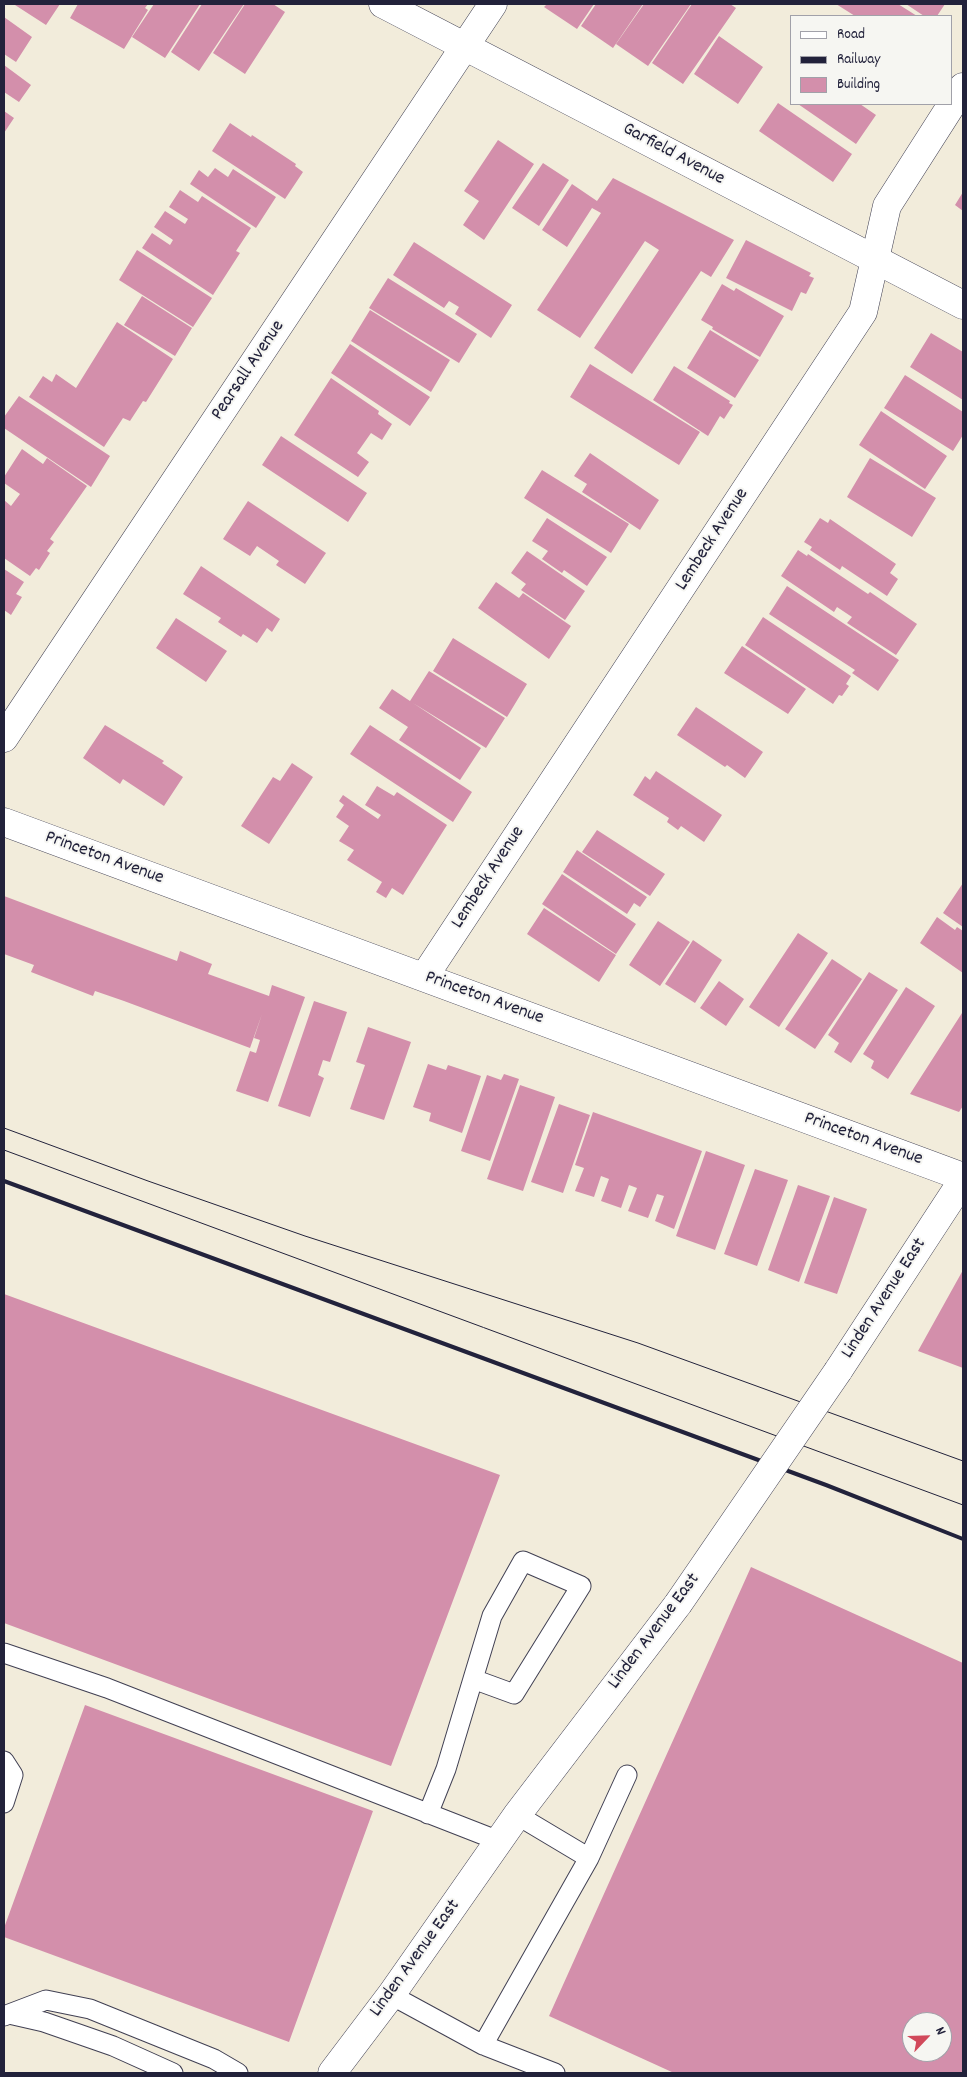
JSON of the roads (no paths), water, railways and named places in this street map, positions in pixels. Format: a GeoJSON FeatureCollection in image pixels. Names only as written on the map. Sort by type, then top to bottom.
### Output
{"type":"FeatureCollection","features":[{"type":"Feature","properties":{"kind":"street","name":"Garfield Avenue"},"geometry":{"type":"LineString","coordinates":[[383,4],[874,260],[963,304]]}},
{"type":"Feature","properties":{"kind":"street","name":"Pearsall Avenue"},"geometry":{"type":"LineString","coordinates":[[4,738],[493,4]]}},
{"type":"Feature","properties":{"kind":"street","name":"Lembeck Avenue"},"geometry":{"type":"LineString","coordinates":[[952,103],[963,86]]}},
{"type":"Feature","properties":{"kind":"street","name":"Lembeck Avenue"},"geometry":{"type":"LineString","coordinates":[[424,977],[863,312],[887,206],[951,105]]}},
{"type":"Feature","properties":{"kind":"street","name":"Princeton Avenue"},"geometry":{"type":"LineString","coordinates":[[4,822],[963,1179]]}},
{"type":"Feature","properties":{"kind":"street","name":"Linden Avenue East"},"geometry":{"type":"LineString","coordinates":[[332,2073],[391,1995],[517,1815],[678,1604],[838,1370],[963,1179]]}},
{"type":"Feature","properties":{"kind":"lane"},"geometry":{"type":"LineString","coordinates":[[428,1814],[446,1769],[473,1679],[492,1616],[523,1561],[581,1586],[514,1694],[473,1679]]}},
{"type":"Feature","properties":{"kind":"lane"},"geometry":{"type":"LineString","coordinates":[[4,1653],[107,1688],[499,1841]]}},
{"type":"Feature","properties":{"kind":"lane"},"geometry":{"type":"LineString","coordinates":[[4,1761],[13,1775],[4,1803]]}},
{"type":"Feature","properties":{"kind":"lane"},"geometry":{"type":"LineString","coordinates":[[483,2045],[588,1858],[627,1776]]}},
{"type":"Feature","properties":{"kind":"lane"},"geometry":{"type":"LineString","coordinates":[[517,1815],[588,1858]]}},
{"type":"Feature","properties":{"kind":"lane"},"geometry":{"type":"LineString","coordinates":[[391,1995],[483,2045],[555,2073]]}},
{"type":"Feature","properties":{"kind":"lane"},"geometry":{"type":"LineString","coordinates":[[6,2015],[46,2000],[90,2009],[214,2059],[238,2073]]}},
{"type":"Feature","properties":{"kind":"lane"},"geometry":{"type":"LineString","coordinates":[[6,2015],[44,2022],[104,2043],[173,2073]]}},
{"type":"Feature","properties":{"kind":"tram line"},"geometry":{"type":"LineString","coordinates":[[4,1128],[305,1236],[638,1343],[963,1461]]}},
{"type":"Feature","properties":{"kind":"tram line"},"geometry":{"type":"LineString","coordinates":[[4,1150],[963,1505]]}},
{"type":"Feature","properties":{"kind":"railway"},"geometry":{"type":"LineString","coordinates":[[4,1181],[826,1485],[963,1539]]}}]}
